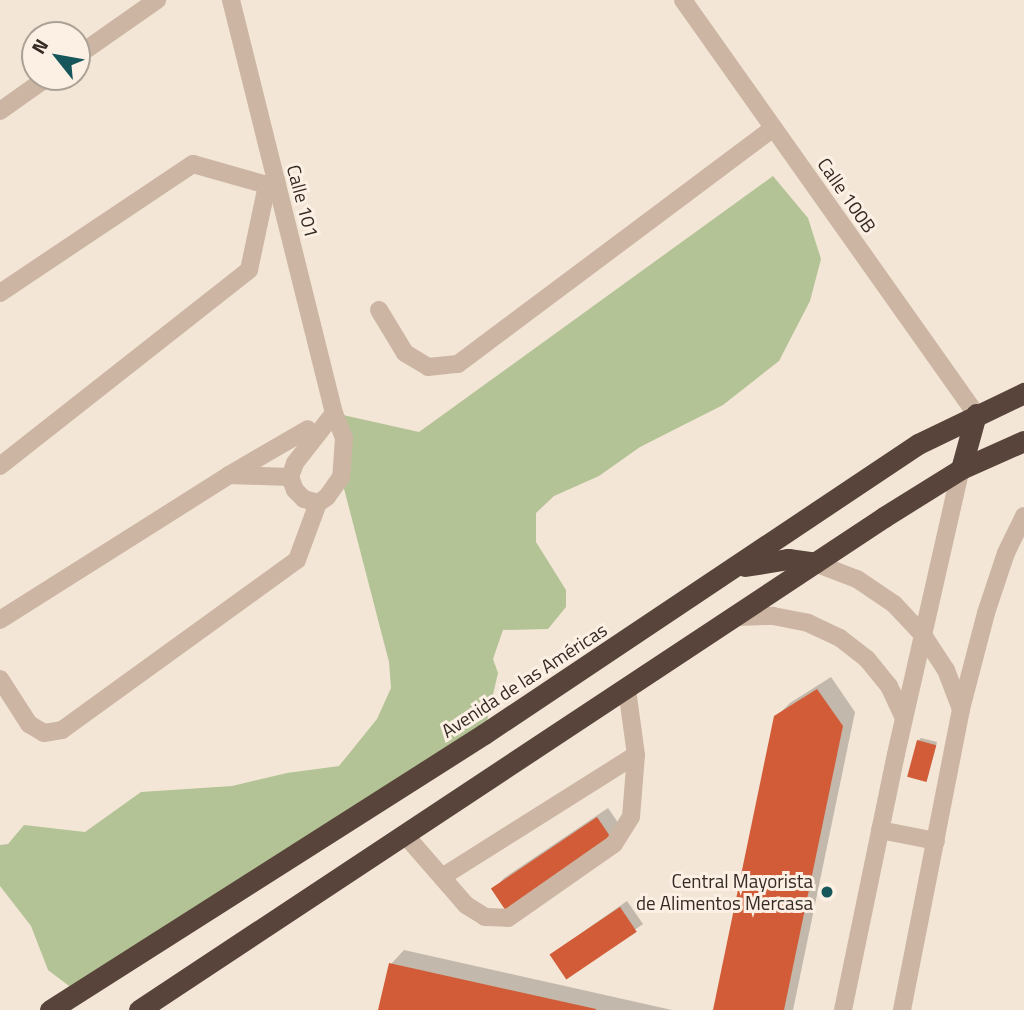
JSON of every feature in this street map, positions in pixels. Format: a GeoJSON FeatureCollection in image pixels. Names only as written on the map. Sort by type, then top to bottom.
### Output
{"type":"FeatureCollection","features":[{"type":"Feature","properties":{"kind":"highway","name":"Avenida de las Américas"},"geometry":{"type":"LineString","coordinates":[[50,1010],[734,570],[918,444],[975,414],[1024,393]]}},
{"type":"Feature","properties":{"kind":"highway"},"geometry":{"type":"LineString","coordinates":[[961,469],[975,414]]}},
{"type":"Feature","properties":{"kind":"highway"},"geometry":{"type":"LineString","coordinates":[[139,1010],[961,469],[1024,441]]}},
{"type":"Feature","properties":{"kind":"highway"},"geometry":{"type":"LineString","coordinates":[[734,570],[760,562],[788,559],[815,563]]}},
{"type":"Feature","properties":{"kind":"street"},"geometry":{"type":"LineString","coordinates":[[91,46],[157,0]]}},
{"type":"Feature","properties":{"kind":"street","name":"Calle 101"},"geometry":{"type":"LineString","coordinates":[[231,0],[271,183],[316,331],[334,413],[344,438],[341,477],[327,497],[318,503]]}},
{"type":"Feature","properties":{"kind":"street","name":"Calle 100B"},"geometry":{"type":"LineString","coordinates":[[683,0],[975,414]]}},
{"type":"Feature","properties":{"kind":"street"},"geometry":{"type":"LineString","coordinates":[[0,111],[28,91]]}},
{"type":"Feature","properties":{"kind":"street"},"geometry":{"type":"LineString","coordinates":[[379,310],[405,353],[428,367],[458,364],[775,128]]}},
{"type":"Feature","properties":{"kind":"street"},"geometry":{"type":"LineString","coordinates":[[0,293],[193,164],[271,183],[249,270],[0,466]]}},
{"type":"Feature","properties":{"kind":"street"},"geometry":{"type":"LineString","coordinates":[[0,679],[29,724],[44,733],[62,730],[297,560],[318,503],[304,499],[295,490],[290,477],[295,463],[334,413]]}},
{"type":"Feature","properties":{"kind":"street"},"geometry":{"type":"LineString","coordinates":[[0,620],[229,475],[308,429]]}},
{"type":"Feature","properties":{"kind":"street"},"geometry":{"type":"LineString","coordinates":[[843,1010],[904,718],[961,469]]}},
{"type":"Feature","properties":{"kind":"street"},"geometry":{"type":"LineString","coordinates":[[229,475],[290,477]]}},
{"type":"Feature","properties":{"kind":"street"},"geometry":{"type":"LineString","coordinates":[[902,1010],[961,709],[986,613],[1006,553],[1024,516]]}},
{"type":"Feature","properties":{"kind":"street"},"geometry":{"type":"LineString","coordinates":[[815,563],[857,579],[894,604],[923,635],[946,670],[961,709]]}},
{"type":"Feature","properties":{"kind":"street"},"geometry":{"type":"LineString","coordinates":[[738,617],[774,616],[808,623],[840,638],[867,659],[890,687],[904,718]]}},
{"type":"Feature","properties":{"kind":"street"},"geometry":{"type":"LineString","coordinates":[[406,836],[466,905],[485,917],[508,918],[614,844],[631,817],[636,755],[627,689]]}},
{"type":"Feature","properties":{"kind":"street"},"geometry":{"type":"LineString","coordinates":[[442,877],[636,755]]}},
{"type":"Feature","properties":{"kind":"street"},"geometry":{"type":"LineString","coordinates":[[880,830],[936,841]]}},
{"type":"Feature","properties":{"kind":"green space"},"geometry":{"type":"Polygon","coordinates":[[[773,176],[808,218],[821,259],[810,301],[779,361],[723,405],[640,447],[599,476],[554,496],[536,513],[536,542],[566,590],[566,607],[548,629],[503,630],[493,659],[498,673],[484,734],[77,992],[48,970],[31,926],[0,886],[0,845],[8,844],[24,825],[85,832],[141,792],[232,786],[287,773],[339,766],[377,719],[391,688],[389,662],[341,477],[334,413],[419,432],[773,176]]]}},
{"type":"Feature","properties":{"kind":"building"},"geometry":{"type":"Polygon","coordinates":[[[817,689],[843,726],[784,1010],[713,1010],[774,716],[817,689]]]}},
{"type":"Feature","properties":{"kind":"building"},"geometry":{"type":"Polygon","coordinates":[[[917,740],[936,745],[926,782],[907,777],[917,740]]]}},
{"type":"Feature","properties":{"kind":"building"},"geometry":{"type":"Polygon","coordinates":[[[597,817],[614,842],[508,913],[491,889],[597,817]]]}},
{"type":"Feature","properties":{"kind":"building"},"geometry":{"type":"Polygon","coordinates":[[[620,907],[637,932],[566,979],[550,955],[620,907]]]}},
{"type":"Feature","properties":{"kind":"building"},"geometry":{"type":"Polygon","coordinates":[[[389,963],[596,1009],[596,1010],[378,1010],[389,963]]]}},
{"type":"Feature","properties":{"kind":"place","name":"Central Mayorista de Alimentos Mercasa"},"geometry":{"type":"Point","coordinates":[827,892]}}]}
